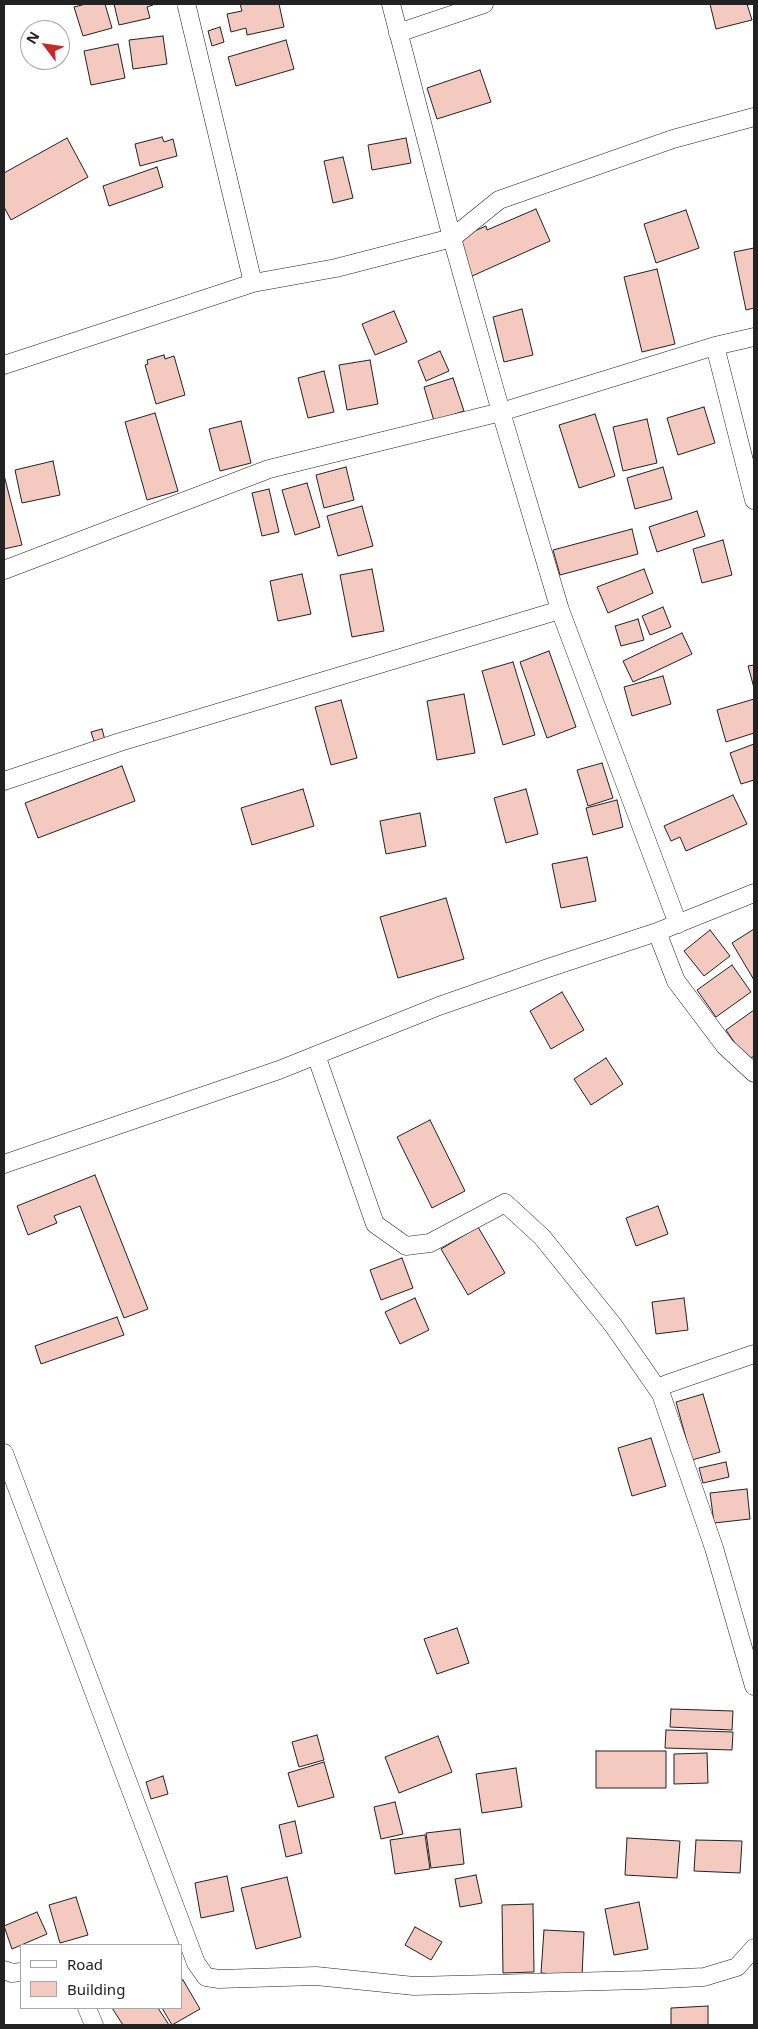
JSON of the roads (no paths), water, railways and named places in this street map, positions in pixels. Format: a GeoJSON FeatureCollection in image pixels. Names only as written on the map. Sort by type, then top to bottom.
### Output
{"type":"FeatureCollection","features":[{"type":"Feature","properties":{"kind":"street"},"geometry":{"type":"LineString","coordinates":[[391,4],[452,238],[560,610],[678,924]]}},
{"type":"Feature","properties":{"kind":"street"},"geometry":{"type":"LineString","coordinates":[[398,33],[484,4]]}},
{"type":"Feature","properties":{"kind":"street"},"geometry":{"type":"LineString","coordinates":[[187,7],[253,283]]}},
{"type":"Feature","properties":{"kind":"street"},"geometry":{"type":"LineString","coordinates":[[4,365],[253,283],[336,268],[452,238],[499,200],[673,139],[754,117]]}},
{"type":"Feature","properties":{"kind":"street"},"geometry":{"type":"LineString","coordinates":[[4,570],[269,469],[501,412],[715,346],[754,338]]}},
{"type":"Feature","properties":{"kind":"street"},"geometry":{"type":"LineString","coordinates":[[715,346],[754,500]]}},
{"type":"Feature","properties":{"kind":"street"},"geometry":{"type":"LineString","coordinates":[[4,781],[120,742],[560,610]]}},
{"type":"Feature","properties":{"kind":"street"},"geometry":{"type":"LineString","coordinates":[[4,1164],[279,1070],[448,1003],[657,932],[754,893]]}},
{"type":"Feature","properties":{"kind":"street"},"geometry":{"type":"LineString","coordinates":[[657,932],[676,981],[725,1046],[754,1074]]}},
{"type":"Feature","properties":{"kind":"street"},"geometry":{"type":"LineString","coordinates":[[316,1055],[376,1224],[406,1246],[430,1242],[505,1203],[542,1237],[613,1325],[661,1394],[714,1548],[754,1686]]}},
{"type":"Feature","properties":{"kind":"street"},"geometry":{"type":"LineString","coordinates":[[661,1394],[662,1388],[668,1384],[754,1354]]}},
{"type":"Feature","properties":{"kind":"street"},"geometry":{"type":"LineString","coordinates":[[4,1453],[196,1963],[206,1977],[219,1979],[316,1976],[414,1986],[704,1977],[736,1967],[754,1948]]}},
{"type":"Feature","properties":{"kind":"street"},"geometry":{"type":"LineString","coordinates":[[4,1970],[20,1972]]}},
{"type":"Feature","properties":{"kind":"street"},"geometry":{"type":"LineString","coordinates":[[87,2009],[94,2025]]}}]}
